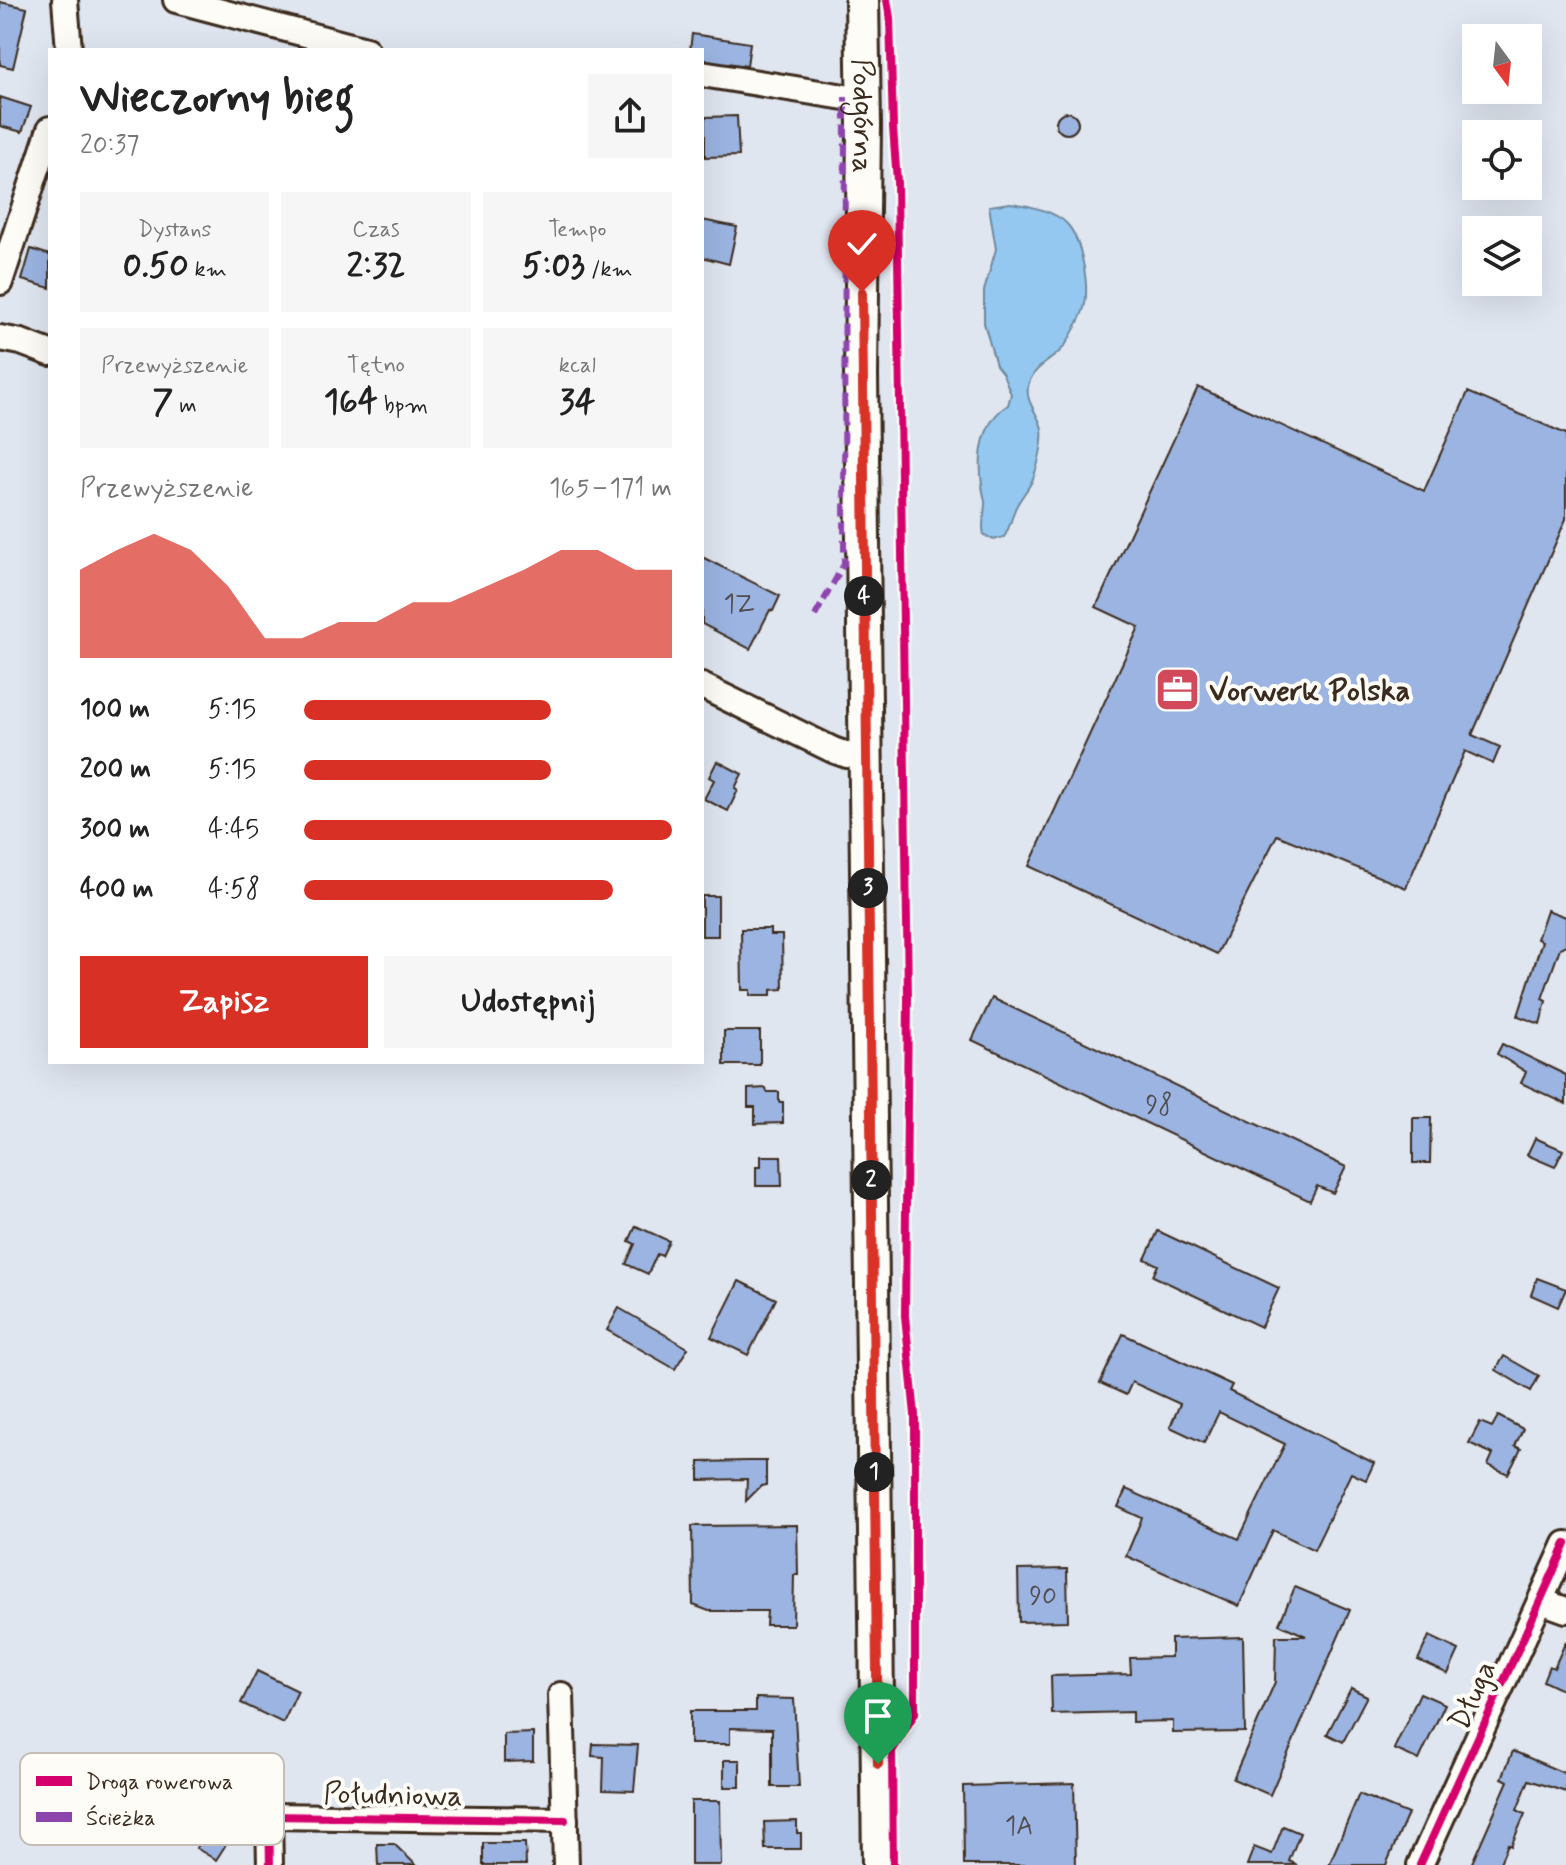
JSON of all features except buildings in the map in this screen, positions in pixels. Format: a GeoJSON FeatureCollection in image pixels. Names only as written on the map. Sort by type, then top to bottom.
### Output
{"type":"FeatureCollection","features":[{"type":"Feature","properties":{"kind":"main road","name":"Podgórna"},"geometry":{"type":"LineString","coordinates":[[862,0],[861,375],[879,1865]]}},
{"type":"Feature","properties":{"kind":"street"},"geometry":{"type":"LineString","coordinates":[[65,0],[69,48]]}},
{"type":"Feature","properties":{"kind":"street"},"geometry":{"type":"LineString","coordinates":[[176,0],[358,48]]}},
{"type":"Feature","properties":{"kind":"street"},"geometry":{"type":"LineString","coordinates":[[704,74],[863,100]]}},
{"type":"Feature","properties":{"kind":"street"},"geometry":{"type":"LineString","coordinates":[[0,282],[48,135]]}},
{"type":"Feature","properties":{"kind":"street"},"geometry":{"type":"LineString","coordinates":[[0,338],[48,352]]}},
{"type":"Feature","properties":{"kind":"street"},"geometry":{"type":"LineString","coordinates":[[704,687],[833,750],[847,755],[866,756]]}},
{"type":"Feature","properties":{"kind":"street","name":"Długa"},"geometry":{"type":"LineString","coordinates":[[1420,1865],[1566,1544]]}},
{"type":"Feature","properties":{"kind":"street"},"geometry":{"type":"LineString","coordinates":[[1541,1601],[1566,1610]]}},
{"type":"Feature","properties":{"kind":"street"},"geometry":{"type":"LineString","coordinates":[[561,1695],[566,1865]]}},
{"type":"Feature","properties":{"kind":"street","name":"Południowa"},"geometry":{"type":"LineString","coordinates":[[284,1816],[565,1820]]}},
{"type":"Feature","properties":{"kind":"street","name":"Południowa"},"geometry":{"type":"LineString","coordinates":[[270,1845],[270,1865]]}},
{"type":"Feature","properties":{"kind":"water"},"geometry":{"type":"Polygon","coordinates":[[[1010,203],[1048,212],[1067,224],[1081,253],[1086,291],[1083,311],[1066,344],[1036,371],[1029,383],[1028,396],[1042,429],[1040,456],[1031,483],[1017,506],[1006,534],[994,540],[984,535],[983,531],[982,451],[992,420],[1008,405],[1011,394],[996,365],[984,323],[984,291],[996,249],[989,206],[1010,203]]]}},
{"type":"Feature","properties":{"kind":"marked path"},"geometry":{"type":"LineString","coordinates":[[815,616],[844,564],[845,97]]}},
{"type":"Feature","properties":{"kind":"cycle path"},"geometry":{"type":"LineString","coordinates":[[887,0],[897,182],[908,998],[905,1316],[915,1415],[915,1713],[892,1751],[893,1865]]}},
{"type":"Feature","properties":{"kind":"cycle path"},"geometry":{"type":"LineString","coordinates":[[1420,1865],[1566,1544]]}},
{"type":"Feature","properties":{"kind":"cycle path"},"geometry":{"type":"LineString","coordinates":[[284,1816],[565,1820]]}},
{"type":"Feature","properties":{"kind":"cycle path"},"geometry":{"type":"LineString","coordinates":[[270,1845],[270,1865]]}},
{"type":"Feature","properties":{"kind":"place","name":"Vorwerk Polska"},"geometry":{"type":"Point","coordinates":[1178,690]}},
{"type":"Feature","properties":{"kind":"route"},"geometry":{"type":"LineString","coordinates":[[862,292],[878,1764]]}}]}
